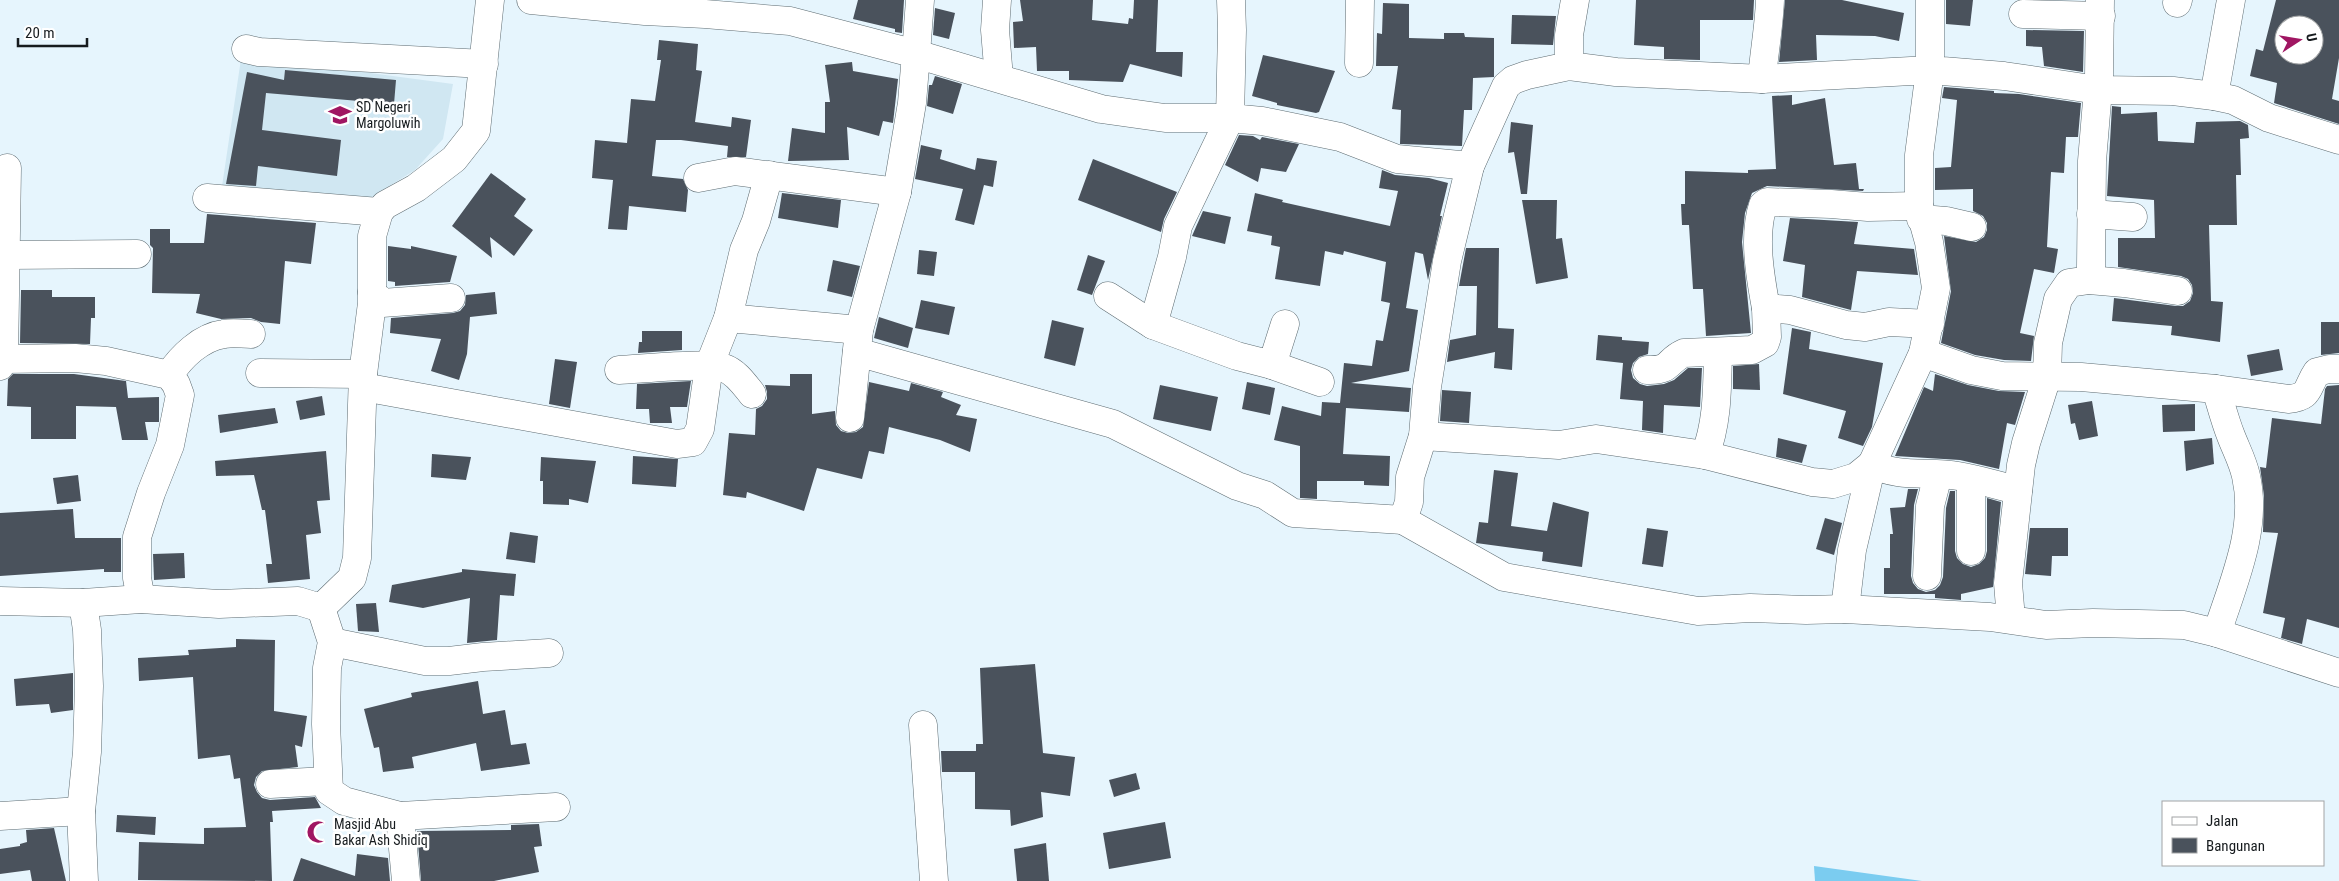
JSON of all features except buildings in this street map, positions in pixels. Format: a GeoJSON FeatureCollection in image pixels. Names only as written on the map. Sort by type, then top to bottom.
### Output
{"type":"FeatureCollection","features":[{"type":"Feature","properties":{"kind":"street"},"geometry":{"type":"LineString","coordinates":[[321,608],[352,578],[357,558],[363,380],[372,292],[372,236],[379,212],[385,205],[416,188],[454,159],[476,131],[490,0]]}},
{"type":"Feature","properties":{"kind":"street"},"geometry":{"type":"LineString","coordinates":[[532,0],[645,11],[720,8],[790,22],[916,54],[1101,109],[1165,118],[1230,118],[1262,122],[1340,137],[1397,159],[1470,166]]}},
{"type":"Feature","properties":{"kind":"street"},"geometry":{"type":"LineString","coordinates":[[850,418],[858,340],[897,192],[912,102],[920,0]]}},
{"type":"Feature","properties":{"kind":"street"},"geometry":{"type":"LineString","coordinates":[[997,0],[995,30],[998,78]]}},
{"type":"Feature","properties":{"kind":"street"},"geometry":{"type":"LineString","coordinates":[[1153,324],[1172,257],[1178,226],[1230,118],[1231,0]]}},
{"type":"Feature","properties":{"kind":"street"},"geometry":{"type":"LineString","coordinates":[[1359,63],[1360,0]]}},
{"type":"Feature","properties":{"kind":"street"},"geometry":{"type":"LineString","coordinates":[[1569,66],[1569,34],[1575,0]]}},
{"type":"Feature","properties":{"kind":"street"},"geometry":{"type":"LineString","coordinates":[[1762,80],[1764,52],[1768,37],[1770,0]]}},
{"type":"Feature","properties":{"kind":"street"},"geometry":{"type":"LineString","coordinates":[[1846,609],[1852,550],[1872,464],[1923,354],[1936,288],[1931,252],[1920,212],[1919,155],[1930,70],[1930,0]]}},
{"type":"Feature","properties":{"kind":"street"},"geometry":{"type":"LineString","coordinates":[[2214,96],[2231,0]]}},
{"type":"Feature","properties":{"kind":"street"},"geometry":{"type":"LineString","coordinates":[[2023,14],[2101,8],[2098,90],[2092,161],[2089,280]]}},
{"type":"Feature","properties":{"kind":"street"},"geometry":{"type":"LineString","coordinates":[[246,49],[259,52],[484,64]]}},
{"type":"Feature","properties":{"kind":"street"},"geometry":{"type":"LineString","coordinates":[[1403,520],[1409,502],[1410,477],[1423,436],[1427,387],[1447,261],[1470,166],[1506,86],[1513,80],[1569,66],[1616,72],[1762,80],[1930,70],[2004,76],[2098,90],[2173,91],[2214,96],[2234,100],[2269,118],[2339,140]]}},
{"type":"Feature","properties":{"kind":"street"},"geometry":{"type":"LineString","coordinates":[[7,168],[2,363],[75,358],[106,361],[169,375],[176,384],[180,395],[170,445],[151,493],[137,537],[137,578],[141,600]]}},
{"type":"Feature","properties":{"kind":"street"},"geometry":{"type":"LineString","coordinates":[[698,178],[735,171],[897,192]]}},
{"type":"Feature","properties":{"kind":"street"},"geometry":{"type":"LineString","coordinates":[[260,373],[363,380],[677,444],[693,442],[700,429],[709,366],[728,318],[744,250],[756,220],[769,175]]}},
{"type":"Feature","properties":{"kind":"street"},"geometry":{"type":"LineString","coordinates":[[207,198],[379,212]]}},
{"type":"Feature","properties":{"kind":"street"},"geometry":{"type":"LineString","coordinates":[[1647,370],[1660,370],[1684,353],[1752,350],[1765,343],[1767,337],[1766,308],[1760,267],[1759,224],[1763,205],[1775,202],[1920,212],[1972,228]]}},
{"type":"Feature","properties":{"kind":"street"},"geometry":{"type":"LineString","coordinates":[[2091,214],[2133,217]]}},
{"type":"Feature","properties":{"kind":"street"},"geometry":{"type":"LineString","coordinates":[[6,255],[137,254]]}},
{"type":"Feature","properties":{"kind":"street"},"geometry":{"type":"LineString","coordinates":[[2008,619],[2010,607],[2008,583],[2018,490],[2026,443],[2047,377],[2048,344],[2058,299],[2069,283],[2089,280],[2178,291]]}},
{"type":"Feature","properties":{"kind":"street"},"geometry":{"type":"LineString","coordinates":[[372,292],[382,303],[451,298]]}},
{"type":"Feature","properties":{"kind":"street"},"geometry":{"type":"LineString","coordinates":[[1108,296],[1153,324],[1237,356],[1272,365],[1320,382]]}},
{"type":"Feature","properties":{"kind":"street"},"geometry":{"type":"LineString","coordinates":[[1766,308],[1790,310],[1846,325],[1859,326],[1910,322],[1930,324]]}},
{"type":"Feature","properties":{"kind":"street"},"geometry":{"type":"LineString","coordinates":[[728,318],[858,340],[1114,424],[1237,486],[1265,495],[1293,512],[1403,520],[1504,577],[1698,611],[1750,608],[1846,609],[2008,619],[2046,624],[2184,625],[2217,633],[2339,673]]}},
{"type":"Feature","properties":{"kind":"street"},"geometry":{"type":"LineString","coordinates":[[1272,365],[1284,324]]}},
{"type":"Feature","properties":{"kind":"street"},"geometry":{"type":"LineString","coordinates":[[169,375],[178,361],[205,341],[223,334],[251,334]]}},
{"type":"Feature","properties":{"kind":"street"},"geometry":{"type":"LineString","coordinates":[[1705,455],[1713,436],[1718,352]]}},
{"type":"Feature","properties":{"kind":"street"},"geometry":{"type":"LineString","coordinates":[[1923,354],[1971,370],[2002,376],[2081,377],[2216,389],[2288,399],[2300,398],[2307,393],[2317,372],[2339,369]]}},
{"type":"Feature","properties":{"kind":"street"},"geometry":{"type":"LineString","coordinates":[[619,370],[709,366],[724,368],[740,378],[752,394]]}},
{"type":"Feature","properties":{"kind":"street"},"geometry":{"type":"LineString","coordinates":[[2216,389],[2246,477],[2247,514],[2244,553],[2217,633]]}},
{"type":"Feature","properties":{"kind":"street"},"geometry":{"type":"LineString","coordinates":[[1423,436],[1559,444],[1596,439],[1705,455],[1812,482],[1833,484],[1856,477],[1872,464]]}},
{"type":"Feature","properties":{"kind":"street"},"geometry":{"type":"LineString","coordinates":[[1872,464],[1884,470],[1897,473],[1958,471],[2018,490]]}},
{"type":"Feature","properties":{"kind":"street"},"geometry":{"type":"LineString","coordinates":[[1958,471],[1971,551]]}},
{"type":"Feature","properties":{"kind":"street"},"geometry":{"type":"LineString","coordinates":[[1927,576],[1930,506],[1958,471]]}},
{"type":"Feature","properties":{"kind":"street"},"geometry":{"type":"LineString","coordinates":[[0,601],[83,603],[141,600],[219,604],[298,601],[321,608]]}},
{"type":"Feature","properties":{"kind":"street"},"geometry":{"type":"LineString","coordinates":[[83,603],[87,630],[89,705],[81,811],[84,881]]}},
{"type":"Feature","properties":{"kind":"street"},"geometry":{"type":"LineString","coordinates":[[321,608],[332,642],[327,668],[328,791],[344,801],[400,816],[556,807]]}},
{"type":"Feature","properties":{"kind":"street"},"geometry":{"type":"LineString","coordinates":[[332,642],[425,661],[449,661],[549,653]]}},
{"type":"Feature","properties":{"kind":"street"},"geometry":{"type":"LineString","coordinates":[[923,725],[934,881]]}},
{"type":"Feature","properties":{"kind":"street"},"geometry":{"type":"LineString","coordinates":[[270,784],[327,781]]}},
{"type":"Feature","properties":{"kind":"street"},"geometry":{"type":"LineString","coordinates":[[0,816],[81,811]]}},
{"type":"Feature","properties":{"kind":"street"},"geometry":{"type":"LineString","coordinates":[[400,816],[406,881]]}},
{"type":"Feature","properties":{"kind":"shaded area","name":"SD Negeri Margoluwih"},"geometry":{"type":"Polygon","coordinates":[[[241,59],[325,67],[453,84],[443,139],[415,170],[362,203],[221,193],[241,59]]]}},
{"type":"Feature","properties":{"kind":"shaded area"},"geometry":{"type":"Polygon","coordinates":[[[1814,866],[1922,881],[1815,881],[1814,866]]]}},
{"type":"Feature","properties":{"kind":"place","name":"SD Negeri Margoluwih"},"geometry":{"type":"Point","coordinates":[340,115]}},
{"type":"Feature","properties":{"kind":"place","name":"Masjid Abu Bakar Ash Shidiq"},"geometry":{"type":"Point","coordinates":[318,832]}}]}
